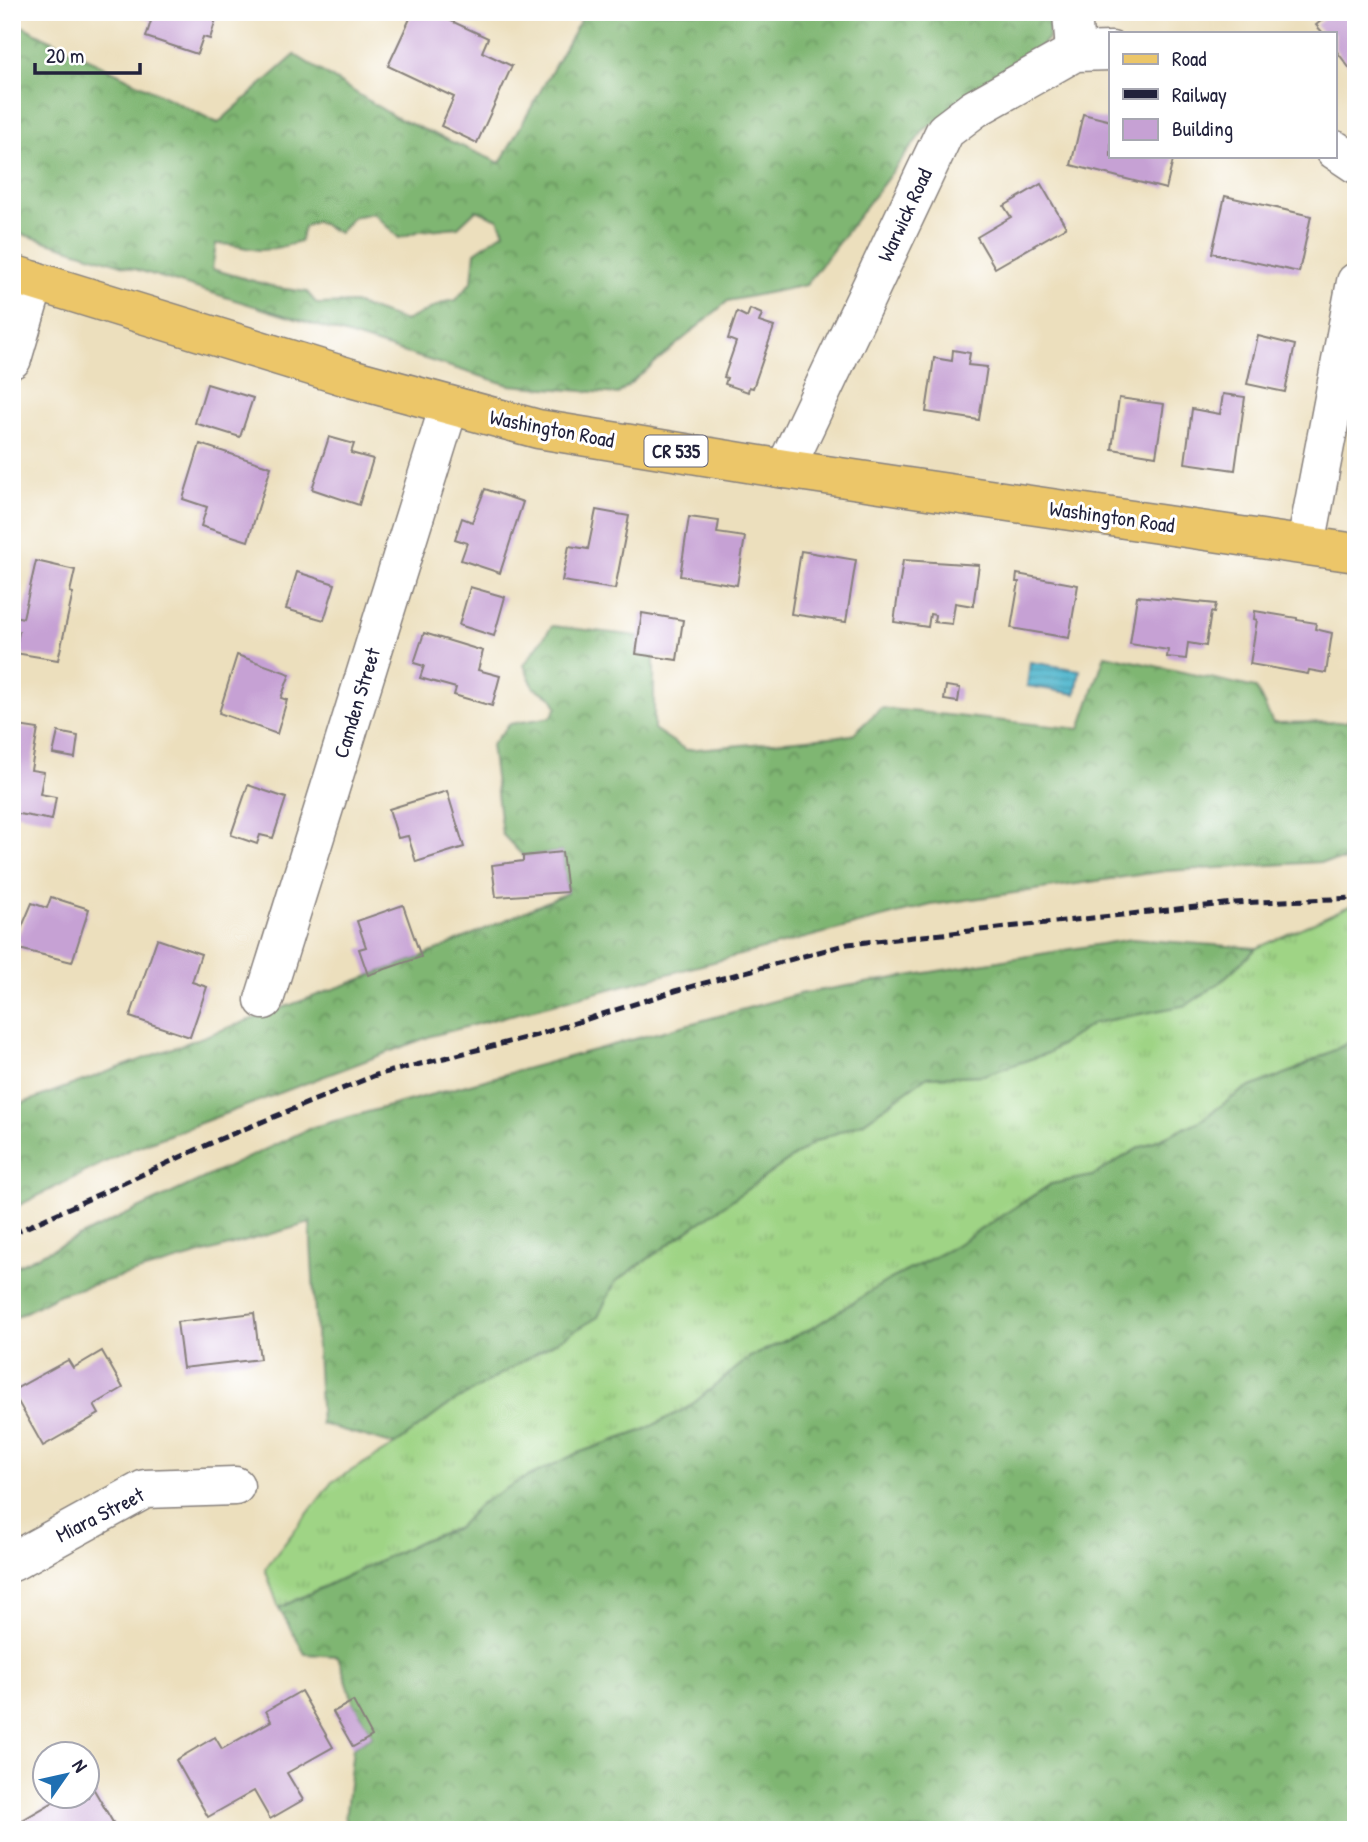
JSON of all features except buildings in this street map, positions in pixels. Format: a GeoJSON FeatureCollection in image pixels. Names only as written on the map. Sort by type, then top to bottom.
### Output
{"type":"FeatureCollection","features":[{"type":"Feature","properties":{"kind":"main road","name":"Washington Road"},"geometry":{"type":"LineString","coordinates":[[24,278],[449,406],[538,429],[785,469],[1356,553]]}},
{"type":"Feature","properties":{"kind":"street"},"geometry":{"type":"LineString","coordinates":[[1072,12],[1093,51]]}},
{"type":"Feature","properties":{"kind":"street","name":"Warwick Road"},"geometry":{"type":"LineString","coordinates":[[785,469],[945,131],[974,109],[1093,51]]}},
{"type":"Feature","properties":{"kind":"street"},"geometry":{"type":"LineString","coordinates":[[1336,151],[1356,164]]}},
{"type":"Feature","properties":{"kind":"street"},"geometry":{"type":"LineString","coordinates":[[12,359],[24,278]]}},
{"type":"Feature","properties":{"kind":"street"},"geometry":{"type":"LineString","coordinates":[[1306,545],[1356,282]]}},
{"type":"Feature","properties":{"kind":"street","name":"Camden Street"},"geometry":{"type":"LineString","coordinates":[[264,1000],[449,406]]}},
{"type":"Feature","properties":{"kind":"street","name":"Miara Street"},"geometry":{"type":"LineString","coordinates":[[12,1562],[145,1489],[235,1486]]}},
{"type":"Feature","properties":{"kind":"green space"},"geometry":{"type":"Polygon","coordinates":[[[585,12],[1049,12],[1049,37],[1020,69],[925,129],[806,285],[728,301],[618,394],[509,385],[12,231],[12,21],[218,123],[295,55],[395,117],[500,163],[585,12]],[[476,210],[458,227],[419,231],[399,238],[373,213],[353,217],[339,233],[316,221],[304,227],[300,242],[276,248],[261,250],[216,244],[212,269],[278,288],[307,292],[317,304],[354,303],[405,321],[445,302],[456,300],[472,281],[475,252],[504,232],[498,219],[476,210]]]}},
{"type":"Feature","properties":{"kind":"green space"},"geometry":{"type":"Polygon","coordinates":[[[552,626],[639,636],[636,654],[654,657],[654,729],[686,750],[852,735],[881,708],[1080,729],[1105,655],[1256,688],[1273,723],[1346,722],[1356,713],[1356,860],[1166,871],[931,905],[431,1036],[129,1150],[12,1209],[12,1107],[421,957],[567,893],[562,852],[523,856],[502,834],[491,745],[510,724],[551,717],[557,707],[552,697],[534,688],[524,665],[552,626]]]}},
{"type":"Feature","properties":{"kind":"green space"},"geometry":{"type":"Polygon","coordinates":[[[1356,903],[1356,1039],[1293,1071],[1243,1090],[1200,1121],[1137,1149],[1092,1176],[1051,1184],[950,1249],[887,1281],[812,1328],[750,1357],[689,1407],[642,1431],[578,1453],[480,1504],[458,1528],[423,1540],[279,1608],[265,1569],[332,1482],[395,1445],[450,1404],[597,1317],[615,1282],[816,1141],[864,1122],[926,1077],[984,1075],[1048,1053],[1094,1023],[1187,1004],[1219,983],[1257,948],[1356,903]]]}},
{"type":"Feature","properties":{"kind":"green space"},"geometry":{"type":"Polygon","coordinates":[[[1131,939],[1257,948],[1219,983],[1187,1005],[1094,1023],[1048,1053],[984,1075],[926,1077],[864,1122],[816,1141],[615,1282],[598,1317],[450,1404],[395,1445],[321,1424],[310,1223],[60,1294],[12,1319],[12,1268],[313,1127],[799,994],[1131,939]]]}},
{"type":"Feature","properties":{"kind":"green space"},"geometry":{"type":"Polygon","coordinates":[[[1356,1039],[1356,1830],[344,1830],[353,1747],[372,1736],[353,1701],[338,1656],[305,1654],[279,1608],[423,1540],[458,1528],[480,1504],[519,1481],[578,1453],[642,1431],[689,1407],[750,1357],[812,1328],[887,1281],[950,1249],[1052,1184],[1092,1176],[1137,1149],[1200,1121],[1243,1090],[1293,1071],[1356,1039]]]}},
{"type":"Feature","properties":{"kind":"water"},"geometry":{"type":"Polygon","coordinates":[[[1030,662],[1080,670],[1076,694],[1027,686],[1030,662]]]}},
{"type":"Feature","properties":{"kind":"railway"},"geometry":{"type":"LineString","coordinates":[[12,1234],[220,1139],[376,1075],[537,1035],[675,991],[848,944],[1234,903],[1356,898]]}}]}
